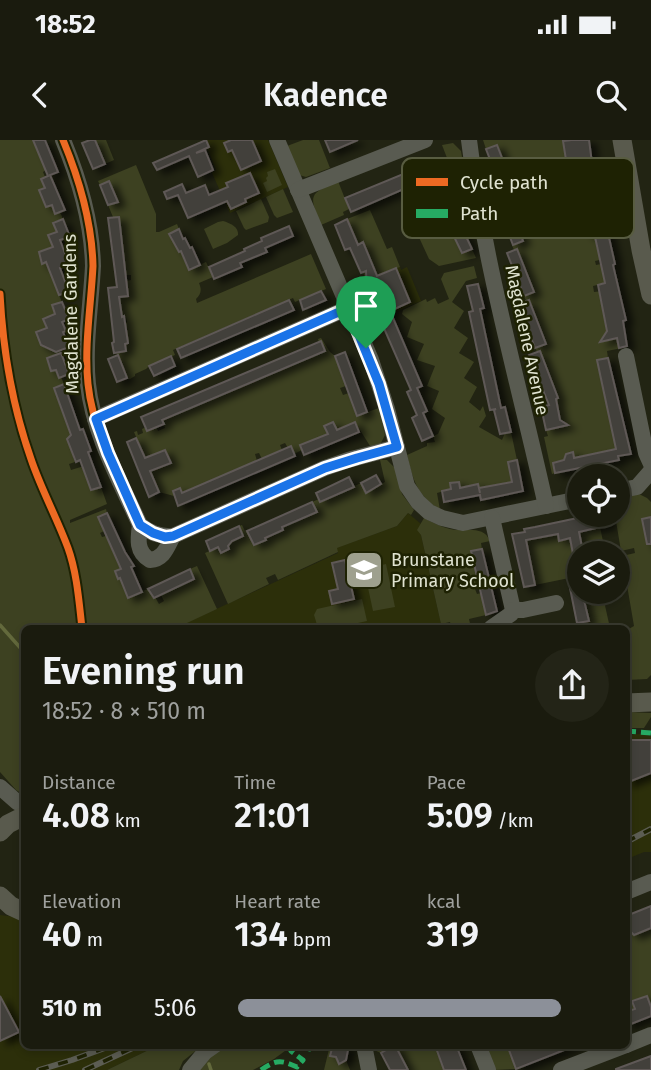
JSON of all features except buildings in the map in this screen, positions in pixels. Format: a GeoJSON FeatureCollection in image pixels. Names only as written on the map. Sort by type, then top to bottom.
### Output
{"type":"FeatureCollection","features":[{"type":"Feature","properties":{"kind":"main road"},"geometry":{"type":"LineString","coordinates":[[622,140],[625,158]]}},
{"type":"Feature","properties":{"kind":"main road"},"geometry":{"type":"LineString","coordinates":[[634,209],[651,295]]}},
{"type":"Feature","properties":{"kind":"main road"},"geometry":{"type":"LineString","coordinates":[[630,690],[651,690]]}},
{"type":"Feature","properties":{"kind":"main road"},"geometry":{"type":"LineString","coordinates":[[630,702],[651,702]]}},
{"type":"Feature","properties":{"kind":"main road"},"geometry":{"type":"LineString","coordinates":[[0,832],[21,818]]}},
{"type":"Feature","properties":{"kind":"street","name":"Magdalene Gardens"},"geometry":{"type":"LineString","coordinates":[[63,140],[82,194],[92,251],[89,393],[108,453],[140,525],[139,545],[143,555],[150,560],[158,559],[173,536],[325,468],[397,447]]}},
{"type":"Feature","properties":{"kind":"street"},"geometry":{"type":"LineString","coordinates":[[276,140],[379,384],[407,486],[418,502],[429,512],[442,518],[468,522],[567,502]]}},
{"type":"Feature","properties":{"kind":"street"},"geometry":{"type":"LineString","coordinates":[[298,190],[425,140]]}},
{"type":"Feature","properties":{"kind":"street","name":"Magdalene Avenue"},"geometry":{"type":"LineString","coordinates":[[469,140],[471,158]]}},
{"type":"Feature","properties":{"kind":"street","name":"Magdalene Avenue"},"geometry":{"type":"LineString","coordinates":[[485,238],[546,506]]}},
{"type":"Feature","properties":{"kind":"street"},"geometry":{"type":"LineString","coordinates":[[96,419],[348,308]]}},
{"type":"Feature","properties":{"kind":"street"},"geometry":{"type":"LineString","coordinates":[[626,356],[646,453],[648,479],[630,486]]}},
{"type":"Feature","properties":{"kind":"street"},"geometry":{"type":"LineString","coordinates":[[492,518],[513,610],[495,625]]}},
{"type":"Feature","properties":{"kind":"street"},"geometry":{"type":"LineString","coordinates":[[140,525],[165,537],[173,536]]}},
{"type":"Feature","properties":{"kind":"street"},"geometry":{"type":"LineString","coordinates":[[513,610],[556,603]]}},
{"type":"Feature","properties":{"kind":"street"},"geometry":{"type":"LineString","coordinates":[[0,787],[21,804]]}},
{"type":"Feature","properties":{"kind":"street"},"geometry":{"type":"LineString","coordinates":[[630,890],[651,882]]}},
{"type":"Feature","properties":{"kind":"street"},"geometry":{"type":"LineString","coordinates":[[630,1043],[651,1035]]}},
{"type":"Feature","properties":{"kind":"street"},"geometry":{"type":"LineString","coordinates":[[190,1070],[209,1049]]}},
{"type":"Feature","properties":{"kind":"street"},"geometry":{"type":"LineString","coordinates":[[365,1049],[369,1070]]}},
{"type":"Feature","properties":{"kind":"street"},"geometry":{"type":"LineString","coordinates":[[480,1049],[488,1070]]}},
{"type":"Feature","properties":{"kind":"street"},"geometry":{"type":"LineString","coordinates":[[561,1070],[616,1049]]}},
{"type":"Feature","properties":{"kind":"shaded area"},"geometry":{"type":"Polygon","coordinates":[[[0,140],[33,140],[46,170],[43,172],[45,177],[41,179],[45,188],[39,191],[46,207],[52,205],[55,213],[60,212],[63,219],[53,222],[57,232],[48,235],[52,244],[60,242],[47,252],[62,274],[52,278],[62,302],[52,305],[55,314],[40,342],[43,346],[60,350],[62,356],[53,360],[64,384],[54,388],[71,435],[67,439],[78,455],[73,457],[75,462],[69,464],[71,470],[84,466],[91,490],[101,487],[107,504],[70,520],[70,523],[106,509],[107,513],[98,517],[104,531],[100,533],[102,537],[106,536],[120,569],[115,572],[118,579],[124,577],[128,597],[150,588],[159,604],[164,601],[161,595],[194,579],[190,569],[197,566],[217,609],[187,623],[189,625],[21,625],[21,793],[0,772],[0,140]]]}},
{"type":"Feature","properties":{"kind":"shaded area"},"geometry":{"type":"Polygon","coordinates":[[[95,140],[106,140],[114,160],[105,164],[95,140]]]}},
{"type":"Feature","properties":{"kind":"shaded area"},"geometry":{"type":"Polygon","coordinates":[[[204,140],[268,140],[288,187],[230,213],[212,173],[216,170],[204,140]]]}},
{"type":"Feature","properties":{"kind":"shaded area"},"geometry":{"type":"Polygon","coordinates":[[[303,140],[319,140],[330,168],[306,177],[299,175],[287,146],[303,140]]]}},
{"type":"Feature","properties":{"kind":"shaded area"},"geometry":{"type":"Polygon","coordinates":[[[483,140],[572,140],[568,158],[492,158],[483,140]]]}},
{"type":"Feature","properties":{"kind":"shaded area"},"geometry":{"type":"Polygon","coordinates":[[[453,143],[461,151],[462,158],[447,158],[442,145],[453,143]]]}},
{"type":"Feature","properties":{"kind":"shaded area"},"geometry":{"type":"Polygon","coordinates":[[[136,165],[156,214],[156,232],[177,224],[179,229],[169,234],[190,269],[206,262],[213,277],[199,283],[201,288],[197,303],[311,254],[326,289],[295,302],[293,298],[173,350],[175,355],[149,366],[130,379],[127,378],[116,352],[126,351],[125,344],[128,343],[127,339],[124,339],[122,323],[127,322],[126,317],[122,317],[119,297],[128,296],[126,281],[131,280],[131,275],[126,275],[119,217],[113,217],[108,205],[117,201],[109,181],[100,185],[98,181],[136,165]]]}},
{"type":"Feature","properties":{"kind":"shaded area"},"geometry":{"type":"Polygon","coordinates":[[[275,169],[282,185],[267,192],[263,183],[267,181],[267,172],[275,169]]]}},
{"type":"Feature","properties":{"kind":"shaded area"},"geometry":{"type":"Polygon","coordinates":[[[338,181],[349,209],[343,212],[344,215],[321,225],[314,207],[314,197],[321,189],[338,181]]]}},
{"type":"Feature","properties":{"kind":"shaded area"},"geometry":{"type":"Polygon","coordinates":[[[283,189],[293,212],[277,218],[266,197],[283,189]]]}},
{"type":"Feature","properties":{"kind":"shaded area"},"geometry":{"type":"Polygon","coordinates":[[[261,199],[269,217],[268,222],[246,230],[236,211],[261,199]]]}},
{"type":"Feature","properties":{"kind":"shaded area"},"geometry":{"type":"Polygon","coordinates":[[[370,210],[387,249],[392,247],[400,267],[366,281],[363,272],[373,268],[363,243],[358,245],[347,219],[370,210]]]}},
{"type":"Feature","properties":{"kind":"shaded area"},"geometry":{"type":"Polygon","coordinates":[[[223,221],[236,228],[238,235],[213,249],[204,229],[223,221]]]}},
{"type":"Feature","properties":{"kind":"shaded area"},"geometry":{"type":"Polygon","coordinates":[[[419,238],[455,238],[462,253],[472,249],[476,258],[439,266],[429,259],[419,238]]]}},
{"type":"Feature","properties":{"kind":"shaded area"},"geometry":{"type":"Polygon","coordinates":[[[522,238],[596,238],[597,248],[613,257],[595,261],[596,265],[601,264],[604,277],[619,280],[593,286],[594,292],[603,291],[620,313],[604,317],[607,333],[625,336],[627,347],[607,351],[608,358],[598,360],[617,449],[574,458],[573,452],[567,454],[566,460],[553,463],[555,473],[552,474],[544,437],[548,436],[546,430],[564,424],[560,421],[557,406],[551,401],[558,398],[540,351],[537,352],[535,348],[546,344],[524,296],[534,292],[517,249],[514,250],[512,245],[523,241],[522,238]]]}},
{"type":"Feature","properties":{"kind":"shaded area"},"geometry":{"type":"Polygon","coordinates":[[[474,266],[477,278],[466,281],[452,302],[464,311],[454,328],[468,338],[459,353],[474,362],[464,378],[477,387],[469,402],[480,411],[483,406],[486,416],[479,427],[502,440],[505,433],[511,432],[517,460],[509,462],[510,468],[519,467],[521,480],[479,488],[478,484],[460,488],[459,482],[450,483],[451,489],[437,493],[440,510],[421,493],[411,472],[407,455],[427,446],[427,443],[435,442],[433,436],[438,434],[445,418],[432,409],[439,391],[427,386],[435,366],[417,360],[424,344],[407,337],[412,322],[402,314],[403,310],[426,299],[427,302],[435,298],[438,304],[449,299],[441,279],[444,273],[474,266]]]}},
{"type":"Feature","properties":{"kind":"shaded area"},"geometry":{"type":"Polygon","coordinates":[[[400,267],[401,270],[407,267],[421,301],[368,324],[352,287],[400,267]]]}},
{"type":"Feature","properties":{"kind":"shaded area"},"geometry":{"type":"Polygon","coordinates":[[[321,338],[335,356],[346,386],[340,388],[343,395],[349,393],[355,411],[359,415],[379,408],[385,435],[381,443],[370,446],[355,422],[337,430],[333,422],[324,426],[327,434],[301,445],[302,450],[294,454],[291,447],[288,448],[285,443],[280,445],[282,450],[262,459],[259,453],[255,454],[257,461],[237,470],[241,479],[233,483],[228,473],[174,496],[159,492],[134,432],[137,431],[138,435],[143,433],[142,429],[155,423],[158,431],[165,428],[162,420],[200,404],[196,394],[203,391],[207,401],[261,377],[257,368],[324,351],[318,339],[321,338]]]}},
{"type":"Feature","properties":{"kind":"shaded area"},"geometry":{"type":"Polygon","coordinates":[[[380,460],[387,460],[396,469],[402,494],[414,510],[411,515],[408,513],[397,526],[337,548],[338,552],[278,580],[275,574],[266,578],[269,584],[228,604],[205,553],[218,547],[229,549],[227,544],[243,536],[239,526],[242,525],[245,531],[249,530],[254,545],[265,540],[263,535],[277,529],[279,532],[283,531],[282,527],[316,511],[312,502],[319,499],[321,502],[361,483],[366,492],[385,482],[380,460]]]}},
{"type":"Feature","properties":{"kind":"shaded area"},"geometry":{"type":"Polygon","coordinates":[[[639,494],[647,498],[651,502],[651,517],[642,519],[646,540],[649,539],[651,545],[651,675],[647,679],[630,680],[630,628],[634,626],[630,603],[630,554],[635,553],[634,548],[630,549],[630,541],[619,541],[617,527],[630,527],[630,496],[639,494]]]}},
{"type":"Feature","properties":{"kind":"shaded area","name":"Brunstane Primary School"},"geometry":{"type":"Polygon","coordinates":[[[408,513],[421,524],[418,530],[441,625],[182,625],[338,553],[336,548],[397,526],[408,513]]]}},
{"type":"Feature","properties":{"kind":"shaded area"},"geometry":{"type":"Polygon","coordinates":[[[424,518],[450,529],[478,531],[487,536],[490,541],[481,543],[482,549],[471,552],[480,588],[475,589],[477,594],[481,593],[486,615],[469,619],[470,625],[451,625],[450,622],[441,624],[421,535],[417,530],[424,518]]]}},
{"type":"Feature","properties":{"kind":"shaded area"},"geometry":{"type":"Polygon","coordinates":[[[600,527],[603,541],[567,541],[567,578],[535,585],[526,540],[558,534],[560,541],[569,539],[581,529],[583,532],[600,527]]]}},
{"type":"Feature","properties":{"kind":"shaded area"},"geometry":{"type":"Polygon","coordinates":[[[386,564],[395,607],[373,611],[364,569],[386,564]]]}},
{"type":"Feature","properties":{"kind":"shaded area"},"geometry":{"type":"Polygon","coordinates":[[[362,599],[367,621],[349,625],[317,625],[314,615],[317,609],[362,599]]]}},
{"type":"Feature","properties":{"kind":"shaded area"},"geometry":{"type":"Polygon","coordinates":[[[584,604],[605,604],[609,625],[568,625],[588,621],[584,604]]]}},
{"type":"Feature","properties":{"kind":"shaded area"},"geometry":{"type":"Polygon","coordinates":[[[630,712],[651,713],[644,728],[630,728],[630,712]]]}},
{"type":"Feature","properties":{"kind":"shaded area"},"geometry":{"type":"Polygon","coordinates":[[[630,735],[651,736],[651,852],[630,858],[630,735]]]}},
{"type":"Feature","properties":{"kind":"shaded area"},"geometry":{"type":"Polygon","coordinates":[[[0,915],[21,918],[21,1049],[151,1049],[107,1070],[0,1070],[0,915]]]}},
{"type":"Feature","properties":{"kind":"shaded area"},"geometry":{"type":"Polygon","coordinates":[[[651,921],[651,1007],[646,996],[632,1001],[640,1021],[634,1023],[630,1017],[630,928],[634,935],[651,921]]]}},
{"type":"Feature","properties":{"kind":"shaded area"},"geometry":{"type":"Polygon","coordinates":[[[151,1049],[198,1049],[183,1061],[179,1070],[107,1070],[151,1049]]]}},
{"type":"Feature","properties":{"kind":"shaded area"},"geometry":{"type":"Polygon","coordinates":[[[218,1049],[288,1049],[253,1070],[200,1070],[218,1049]]]}},
{"type":"Feature","properties":{"kind":"shaded area"},"geometry":{"type":"Polygon","coordinates":[[[329,1049],[332,1049],[331,1056],[336,1057],[339,1062],[346,1060],[350,1070],[324,1070],[329,1049]]]}},
{"type":"Feature","properties":{"kind":"shaded area"},"geometry":{"type":"Polygon","coordinates":[[[376,1049],[389,1049],[381,1053],[374,1050],[376,1049]]]}},
{"type":"Feature","properties":{"kind":"shaded area"},"geometry":{"type":"Polygon","coordinates":[[[397,1049],[437,1049],[443,1055],[439,1057],[441,1064],[454,1070],[390,1070],[389,1068],[403,1061],[397,1049]]]}},
{"type":"Feature","properties":{"kind":"shaded area"},"geometry":{"type":"Polygon","coordinates":[[[512,1049],[509,1050],[516,1069],[494,1070],[486,1051],[512,1049]]]}},
{"type":"Feature","properties":{"kind":"shaded area"},"geometry":{"type":"Polygon","coordinates":[[[516,1049],[532,1049],[536,1061],[516,1049]]]}},
{"type":"Feature","properties":{"kind":"waterway"},"geometry":{"type":"LineString","coordinates":[[0,625],[21,649]]}},
{"type":"Feature","properties":{"kind":"waterway"},"geometry":{"type":"LineString","coordinates":[[209,1064],[211,1070]]}},
{"type":"Feature","properties":{"kind":"railway"},"geometry":{"type":"LineString","coordinates":[[630,840],[651,829]]}},
{"type":"Feature","properties":{"kind":"railway"},"geometry":{"type":"LineString","coordinates":[[39,1070],[102,1049]]}},
{"type":"Feature","properties":{"kind":"railway"},"geometry":{"type":"LineString","coordinates":[[85,1070],[130,1049]]}},
{"type":"Feature","properties":{"kind":"marked path"},"geometry":{"type":"LineString","coordinates":[[630,731],[651,733]]}},
{"type":"Feature","properties":{"kind":"marked path"},"geometry":{"type":"LineString","coordinates":[[261,1070],[279,1062],[297,1067],[303,1060],[291,1051],[293,1049]]}},
{"type":"Feature","properties":{"kind":"cycle path"},"geometry":{"type":"LineString","coordinates":[[63,140],[84,202],[92,250],[87,355],[91,402],[108,456],[140,525],[155,534],[173,536],[325,468],[397,447]]}},
{"type":"Feature","properties":{"kind":"cycle path"},"geometry":{"type":"LineString","coordinates":[[0,294],[6,357],[24,439],[71,558],[82,625]]}},
{"type":"Feature","properties":{"kind":"place","name":"Brunstane Primary School"},"geometry":{"type":"Point","coordinates":[364,570]}},
{"type":"Feature","properties":{"kind":"route"},"geometry":{"type":"LineString","coordinates":[[348,308],[366,348],[382,391],[397,447],[325,468],[173,536],[165,537],[153,533],[140,525],[96,419],[348,308]]}}]}
